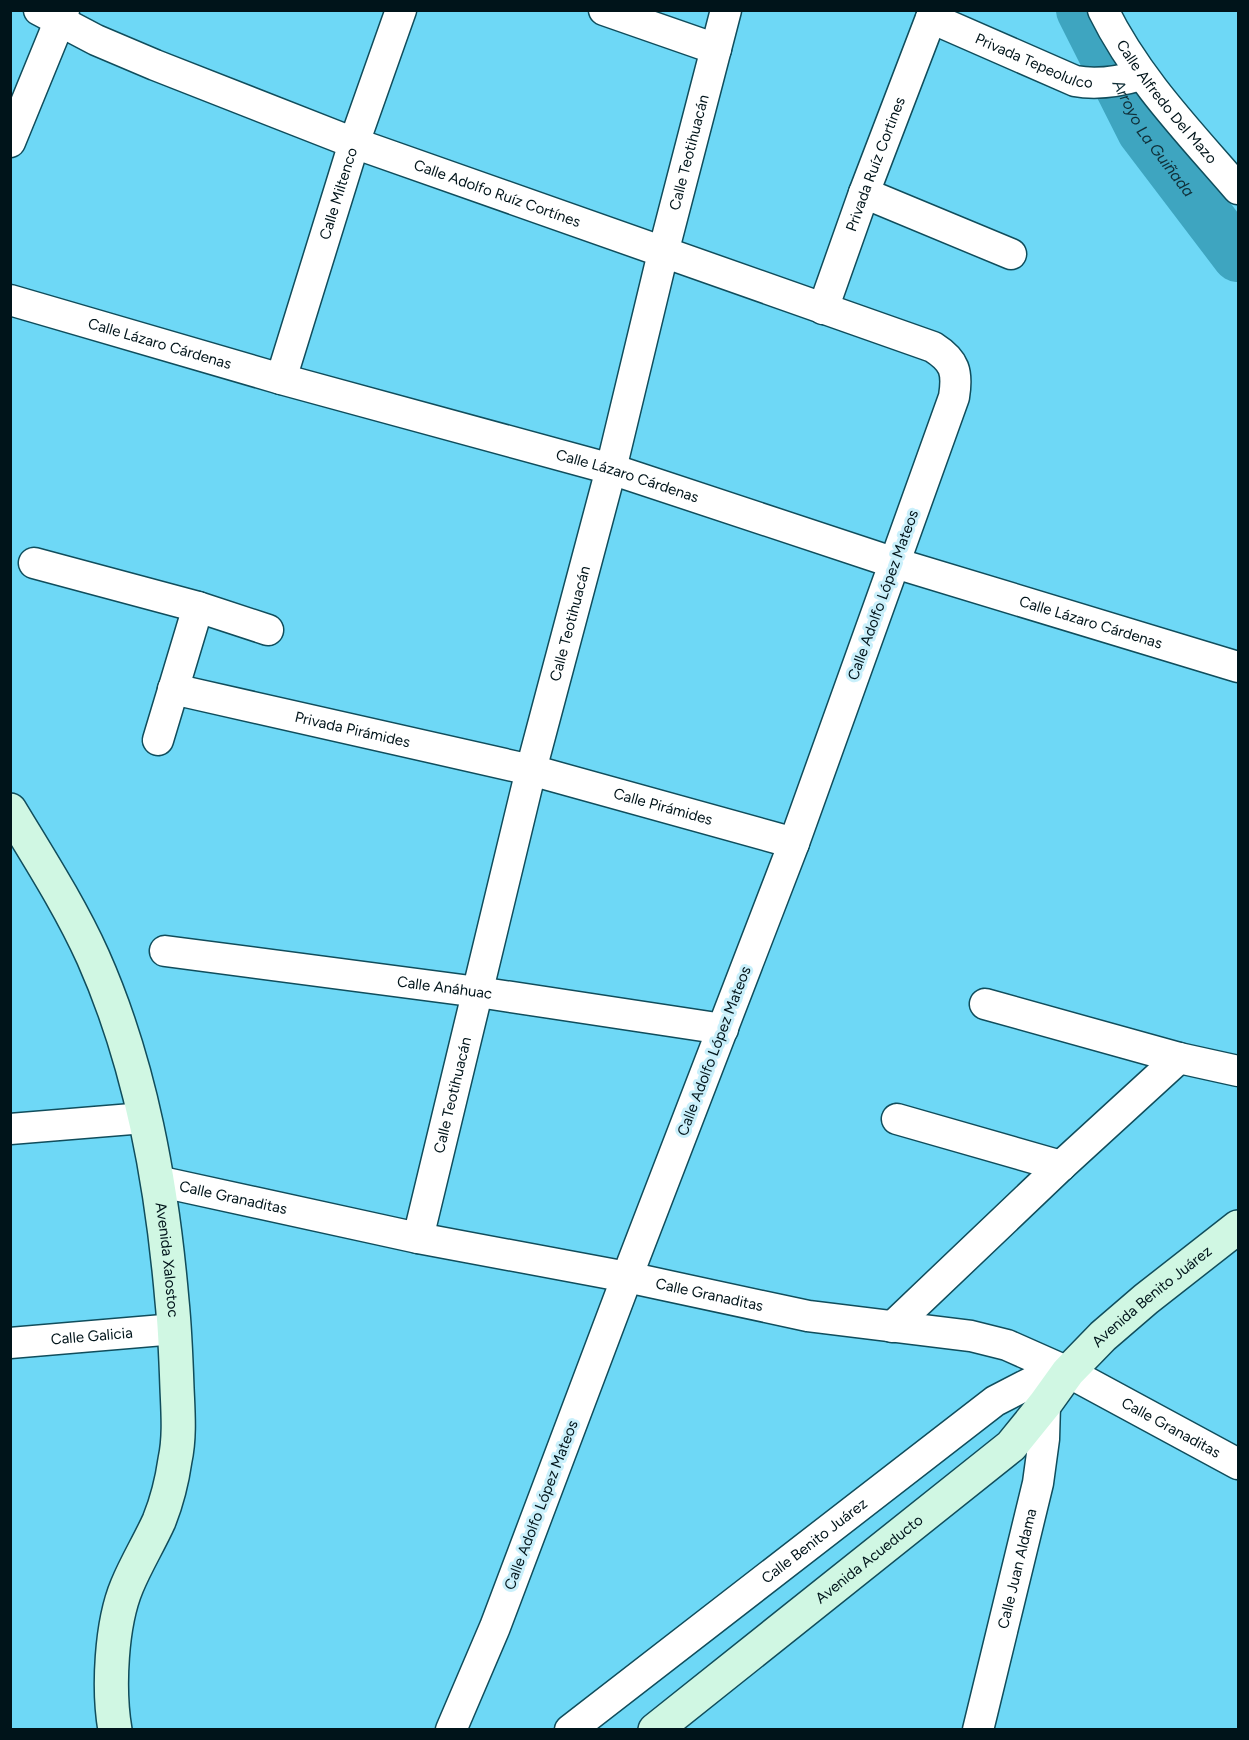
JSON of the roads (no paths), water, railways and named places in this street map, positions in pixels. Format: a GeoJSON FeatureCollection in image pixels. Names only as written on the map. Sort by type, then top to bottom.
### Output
{"type":"FeatureCollection","features":[{"type":"Feature","properties":{"kind":"street","name":"Calle Miltenco"},"geometry":{"type":"LineString","coordinates":[[281,379],[354,143],[401,10]]}},
{"type":"Feature","properties":{"kind":"street"},"geometry":{"type":"LineString","coordinates":[[604,10],[716,49]]}},
{"type":"Feature","properties":{"kind":"street","name":"Calle Teotihuacán"},"geometry":{"type":"LineString","coordinates":[[418,1238],[531,770],[611,469],[663,253],[726,10]]}},
{"type":"Feature","properties":{"kind":"street","name":"Calle Alfredo Del Mazo"},"geometry":{"type":"LineString","coordinates":[[1103,10],[1134,77],[1239,189]]}},
{"type":"Feature","properties":{"kind":"street","name":"Calle Adolfo Ruíz Cortínes"},"geometry":{"type":"LineString","coordinates":[[54,14],[155,66],[354,143],[933,347],[946,355],[953,366]]}},
{"type":"Feature","properties":{"kind":"street"},"geometry":{"type":"LineString","coordinates":[[10,142],[54,14]]}},
{"type":"Feature","properties":{"kind":"street","name":"Privada Tepeolulco"},"geometry":{"type":"LineString","coordinates":[[932,14],[1066,79],[1084,83],[1134,77]]}},
{"type":"Feature","properties":{"kind":"street","name":"Privada Ruíz Cortines"},"geometry":{"type":"LineString","coordinates":[[822,309],[932,14]]}},
{"type":"Feature","properties":{"kind":"street"},"geometry":{"type":"LineString","coordinates":[[864,193],[1011,254]]}},
{"type":"Feature","properties":{"kind":"street","name":"Calle Lázaro Cárdenas"},"geometry":{"type":"LineString","coordinates":[[10,300],[281,379],[611,469],[896,563],[1239,667]]}},
{"type":"Feature","properties":{"kind":"street","name":"Calle Adolfo López Mateos"},"geometry":{"type":"LineString","coordinates":[[451,1730],[495,1627],[794,843],[954,398],[957,381],[953,366]]}},
{"type":"Feature","properties":{"kind":"street"},"geometry":{"type":"LineString","coordinates":[[34,563],[198,607],[268,630]]}},
{"type":"Feature","properties":{"kind":"street"},"geometry":{"type":"LineString","coordinates":[[158,740],[198,607]]}},
{"type":"Feature","properties":{"kind":"street","name":"Privada Pirámides"},"geometry":{"type":"LineString","coordinates":[[173,689],[531,770]]}},
{"type":"Feature","properties":{"kind":"street","name":"Calle Pirámides"},"geometry":{"type":"LineString","coordinates":[[531,770],[794,843]]}},
{"type":"Feature","properties":{"kind":"street","name":"Avenida Xalostoc"},"geometry":{"type":"LineString","coordinates":[[10,810],[62,896],[93,956],[112,1003],[127,1048],[144,1118],[166,1238],[175,1329],[178,1422],[176,1457],[170,1491],[159,1520],[127,1585],[115,1625],[112,1691],[115,1730]]}},
{"type":"Feature","properties":{"kind":"street","name":"Calle Anáhuac"},"geometry":{"type":"LineString","coordinates":[[165,951],[478,992],[723,1029]]}},
{"type":"Feature","properties":{"kind":"street"},"geometry":{"type":"LineString","coordinates":[[985,1004],[1179,1058],[1239,1071]]}},
{"type":"Feature","properties":{"kind":"street"},"geometry":{"type":"LineString","coordinates":[[892,1328],[1061,1166],[1179,1058]]}},
{"type":"Feature","properties":{"kind":"street"},"geometry":{"type":"LineString","coordinates":[[10,1129],[144,1118]]}},
{"type":"Feature","properties":{"kind":"street"},"geometry":{"type":"LineString","coordinates":[[897,1119],[1061,1166]]}},
{"type":"Feature","properties":{"kind":"street","name":"Calle Granaditas"},"geometry":{"type":"LineString","coordinates":[[157,1181],[418,1238],[627,1277],[808,1316],[971,1336],[1007,1345],[1068,1372],[1239,1464]]}},
{"type":"Feature","properties":{"kind":"street","name":"Avenida Benito Juárez"},"geometry":{"type":"LineString","coordinates":[[1068,1372],[1103,1336],[1138,1306],[1239,1227]]}},
{"type":"Feature","properties":{"kind":"street","name":"Calle Galicia"},"geometry":{"type":"LineString","coordinates":[[10,1343],[175,1329]]}},
{"type":"Feature","properties":{"kind":"street","name":"Avenida Acueducto"},"geometry":{"type":"LineString","coordinates":[[655,1730],[1011,1446],[1046,1404],[1068,1372]]}},
{"type":"Feature","properties":{"kind":"street","name":"Calle Benito Juárez"},"geometry":{"type":"LineString","coordinates":[[570,1730],[995,1401],[1030,1383],[1068,1372]]}},
{"type":"Feature","properties":{"kind":"street","name":"Calle Juan Aldama"},"geometry":{"type":"LineString","coordinates":[[978,1730],[1038,1483],[1046,1404]]}},
{"type":"Feature","properties":{"kind":"waterway","name":"Arroyo La Guiñada"},"geometry":{"type":"LineString","coordinates":[[1082,10],[1143,131],[1238,256]]}}]}
